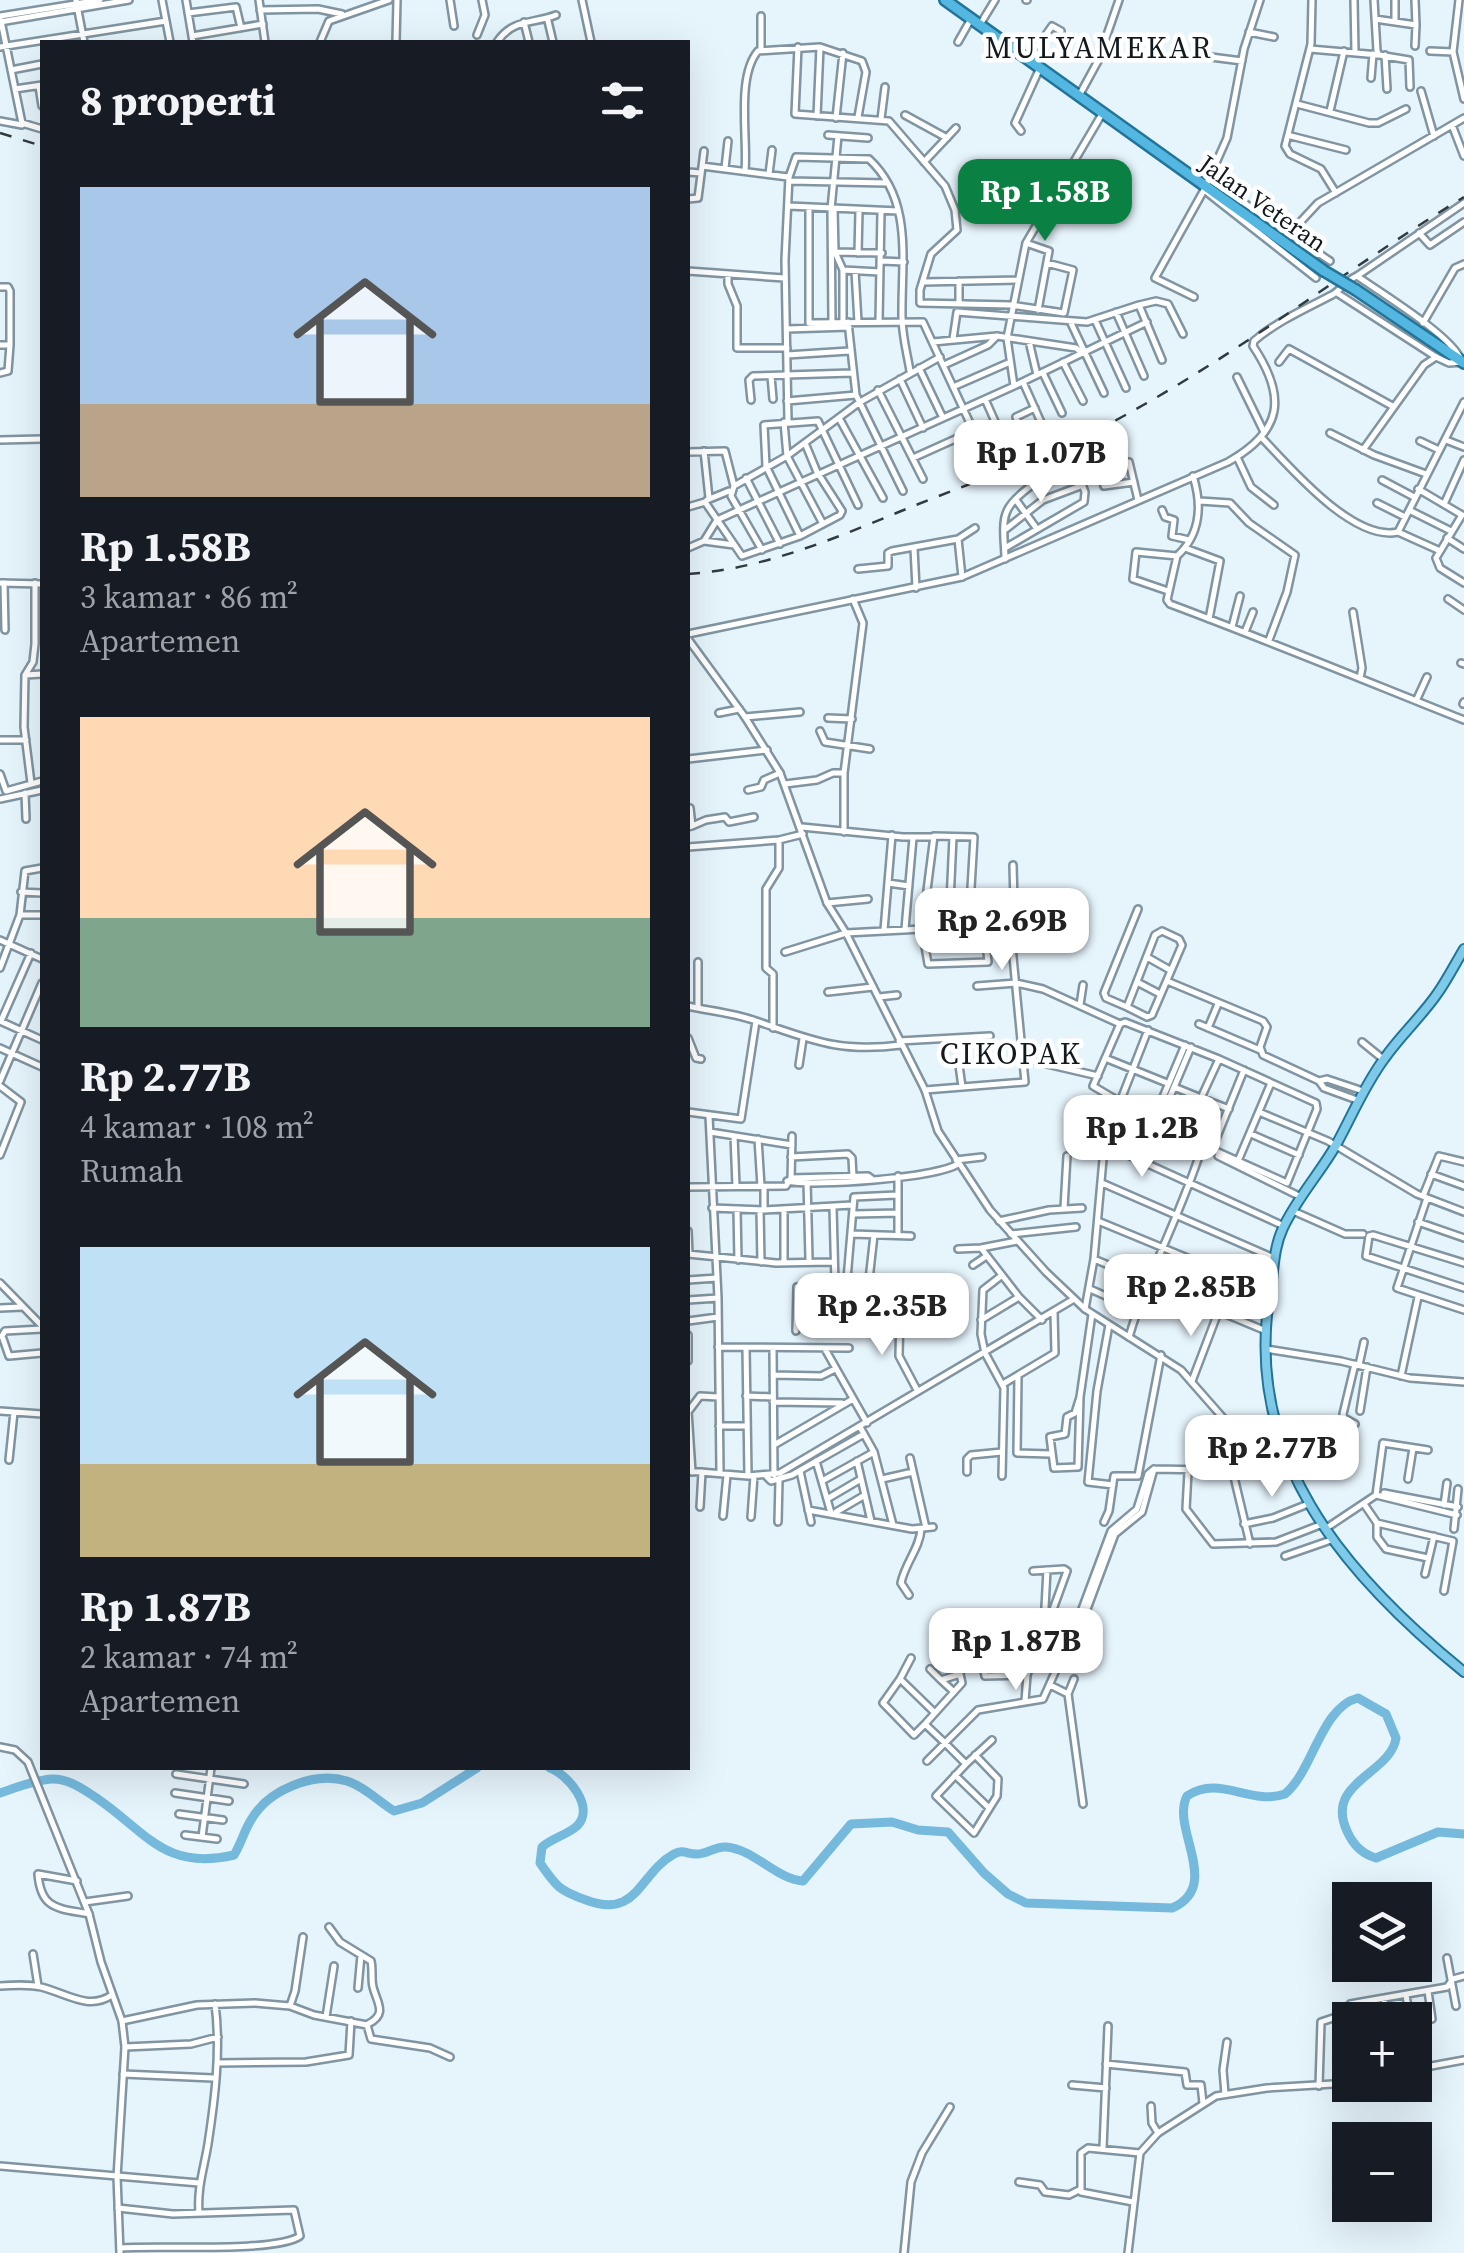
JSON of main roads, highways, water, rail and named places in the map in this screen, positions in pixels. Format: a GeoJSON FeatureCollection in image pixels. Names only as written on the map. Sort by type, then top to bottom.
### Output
{"type":"FeatureCollection","features":[{"type":"Feature","properties":{"kind":"highway","name":"Jalan Veteran"},"geometry":{"type":"LineString","coordinates":[[945,0],[1206,185],[1320,274],[1356,290],[1464,363]]}},
{"type":"Feature","properties":{"kind":"main road"},"geometry":{"type":"LineString","coordinates":[[1464,948],[1438,994],[1384,1059],[1357,1100],[1336,1146],[1284,1226],[1274,1258],[1266,1331],[1278,1438],[1308,1504],[1330,1540],[1368,1586],[1464,1672]]}},
{"type":"Feature","properties":{"kind":"waterway"},"geometry":{"type":"LineString","coordinates":[[555,1770],[577,1792],[582,1818],[577,1826],[542,1847],[540,1863],[563,1890],[603,1905],[627,1899],[662,1862],[680,1852],[700,1854],[722,1847],[736,1849],[803,1881],[851,1824],[892,1822],[918,1830],[948,1832],[984,1873],[1008,1894],[1026,1903],[1172,1908],[1187,1898],[1193,1886],[1195,1871],[1185,1824],[1187,1796],[1211,1788],[1272,1797],[1285,1794],[1295,1784],[1335,1714],[1358,1698],[1386,1714],[1396,1738],[1383,1761],[1344,1801],[1342,1814],[1355,1845],[1376,1858],[1438,1832],[1464,1834]]}},
{"type":"Feature","properties":{"kind":"waterway"},"geometry":{"type":"LineString","coordinates":[[0,1793],[40,1780],[68,1782],[108,1806],[155,1844],[188,1857],[209,1859],[234,1855],[259,1809],[293,1785],[320,1779],[347,1781],[394,1811],[422,1803],[474,1770]]}},
{"type":"Feature","properties":{"kind":"railway"},"geometry":{"type":"LineString","coordinates":[[0,133],[40,145]]}},
{"type":"Feature","properties":{"kind":"railway"},"geometry":{"type":"LineString","coordinates":[[690,574],[746,566],[802,550],[1017,466],[1095,431],[1208,366],[1464,197]]}},
{"type":"Feature","properties":{"kind":"district","name":"MULYAMEKAR"},"geometry":{"type":"Point","coordinates":[1099,48]}},
{"type":"Feature","properties":{"kind":"district","name":"CIKOPAK"},"geometry":{"type":"Point","coordinates":[1011,1054]}}]}
